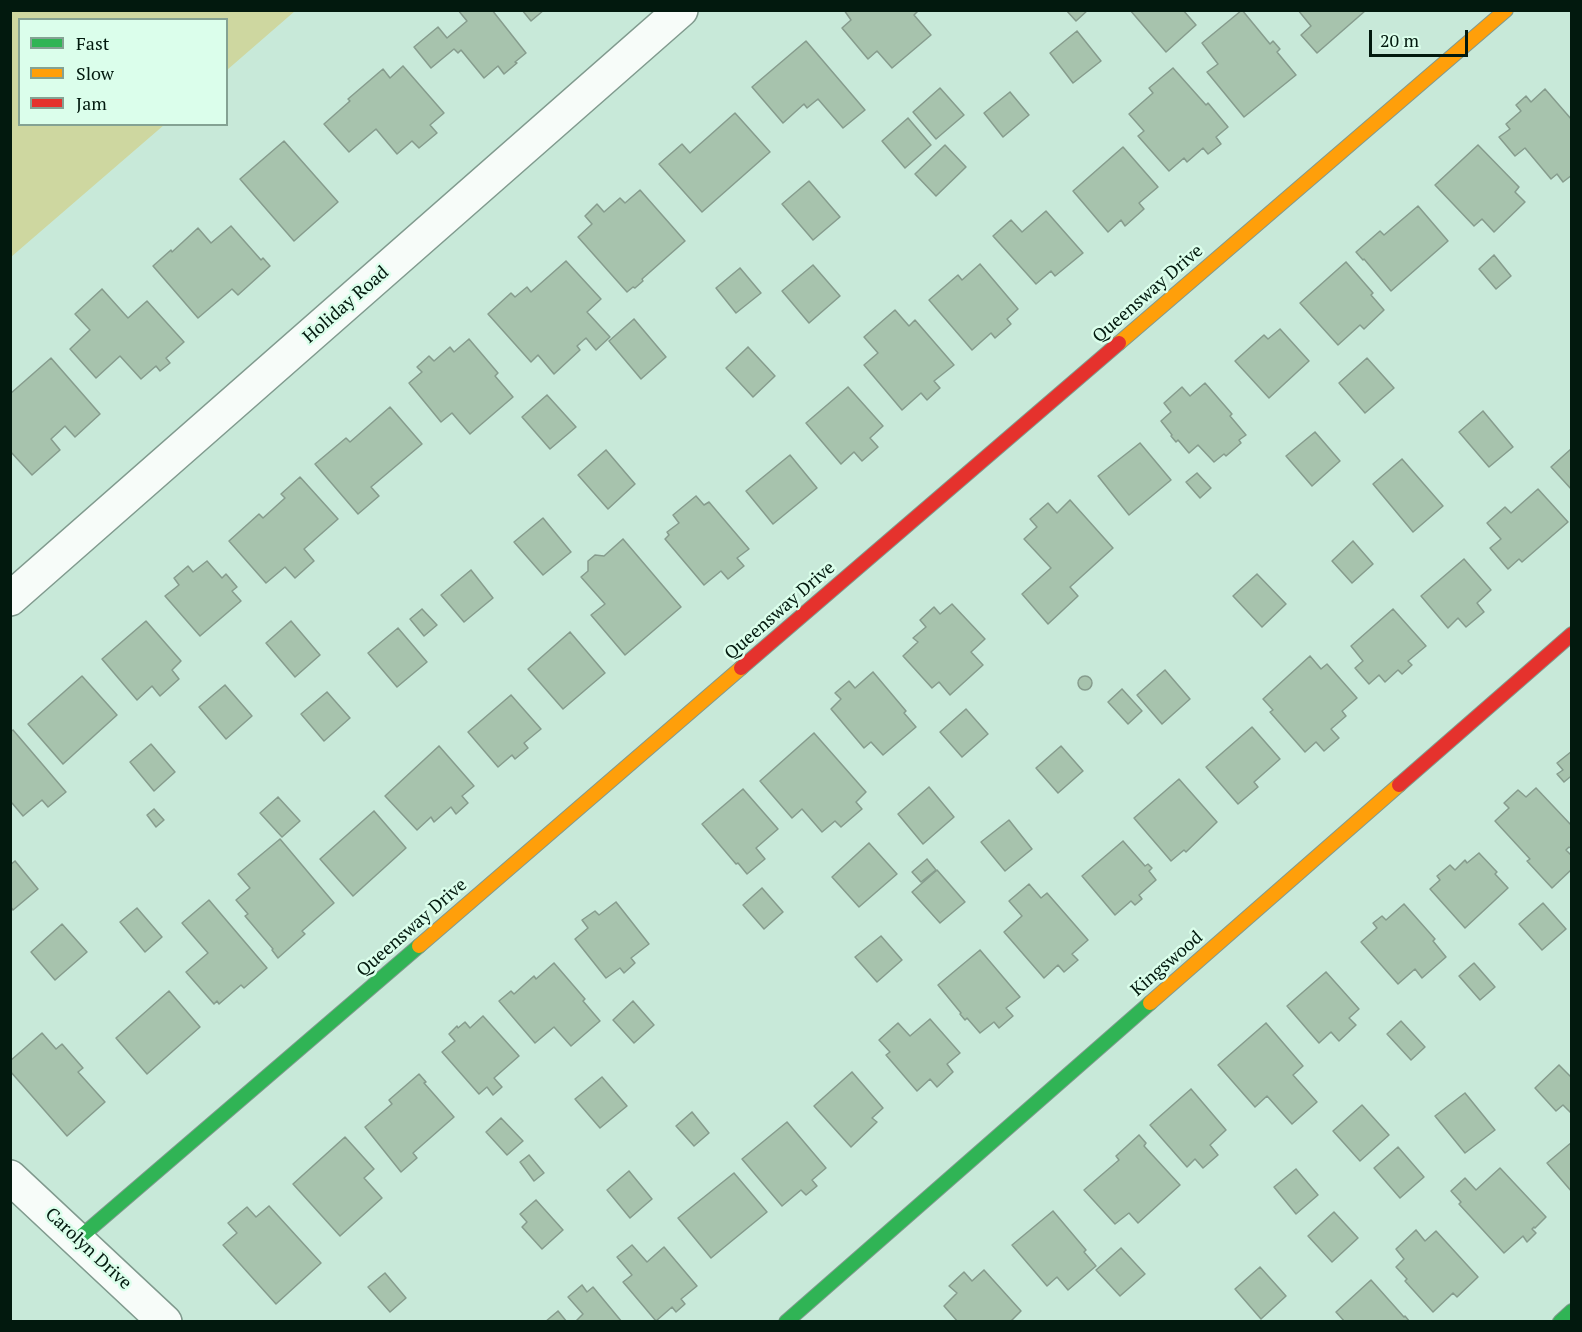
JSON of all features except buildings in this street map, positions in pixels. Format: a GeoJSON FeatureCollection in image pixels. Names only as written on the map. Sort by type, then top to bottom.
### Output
{"type":"FeatureCollection","features":[{"type":"Feature","properties":{"kind":"street","name":"Holiday Road"},"geometry":{"type":"LineString","coordinates":[[10,599],[681,10]]}},
{"type":"Feature","properties":{"kind":"street","name":"Queensway Drive"},"geometry":{"type":"LineString","coordinates":[[78,1239],[1506,10]]}},
{"type":"Feature","properties":{"kind":"street","name":"Kingswood"},"geometry":{"type":"LineString","coordinates":[[786,1322],[1572,634]]}},
{"type":"Feature","properties":{"kind":"street","name":"Carolyn Drive"},"geometry":{"type":"LineString","coordinates":[[10,1177],[165,1322]]}},
{"type":"Feature","properties":{"kind":"street"},"geometry":{"type":"LineString","coordinates":[[1560,1322],[1572,1311]]}},
{"type":"Feature","properties":{"kind":"green space"},"geometry":{"type":"Polygon","coordinates":[[[11,10],[295,10],[228,69],[228,18],[18,18],[18,126],[163,126],[11,257],[11,10]]]}},
{"type":"Feature","properties":{"kind":"traffic: fast"},"geometry":{"type":"LineString","coordinates":[[78,1239],[419,946]]}},
{"type":"Feature","properties":{"kind":"traffic: fast"},"geometry":{"type":"LineString","coordinates":[[786,1322],[1150,1003]]}},
{"type":"Feature","properties":{"kind":"traffic: fast"},"geometry":{"type":"LineString","coordinates":[[1560,1322],[1572,1311]]}},
{"type":"Feature","properties":{"kind":"traffic: slow"},"geometry":{"type":"LineString","coordinates":[[1119,343],[1506,10]]}},
{"type":"Feature","properties":{"kind":"traffic: slow"},"geometry":{"type":"LineString","coordinates":[[419,946],[741,668]]}},
{"type":"Feature","properties":{"kind":"traffic: slow"},"geometry":{"type":"LineString","coordinates":[[1150,1003],[1399,785]]}},
{"type":"Feature","properties":{"kind":"traffic: jam"},"geometry":{"type":"LineString","coordinates":[[741,668],[1119,343]]}},
{"type":"Feature","properties":{"kind":"traffic: jam"},"geometry":{"type":"LineString","coordinates":[[1399,785],[1572,634]]}}]}
